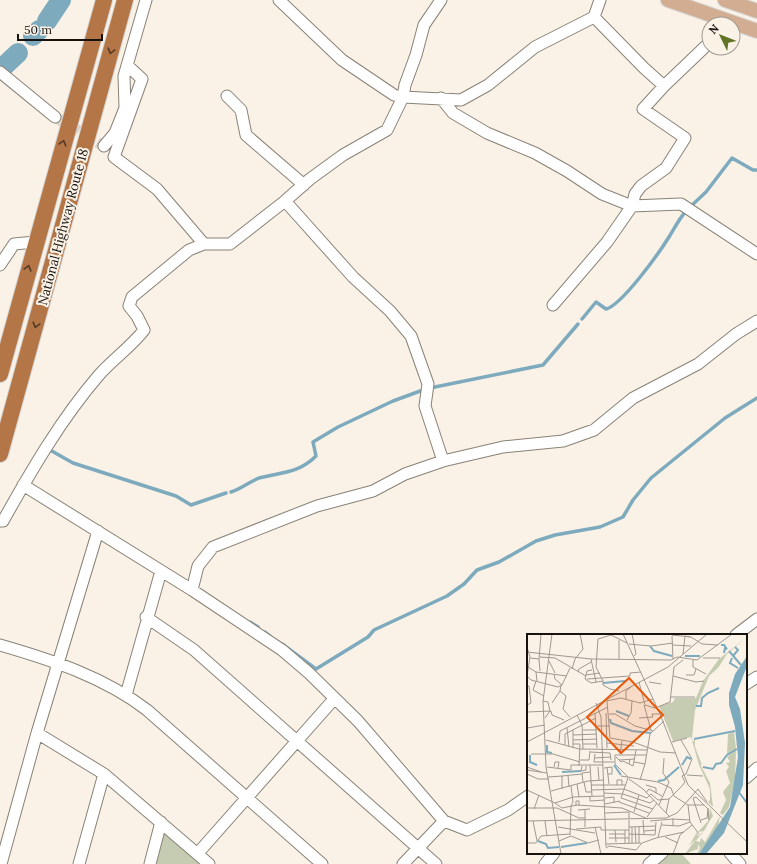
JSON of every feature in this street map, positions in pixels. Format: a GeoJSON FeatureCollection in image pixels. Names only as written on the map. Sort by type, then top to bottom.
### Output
{"type":"FeatureCollection","features":[{"type":"Feature","properties":{"kind":"highway","name":"National Highway Route 18"},"geometry":{"type":"LineString","coordinates":[[0,374],[35,242],[104,0]]}},
{"type":"Feature","properties":{"kind":"highway","name":"National Highway Route 18"},"geometry":{"type":"LineString","coordinates":[[0,454],[125,0]]}},
{"type":"Feature","properties":{"kind":"main road"},"geometry":{"type":"LineString","coordinates":[[668,0],[705,16]]}},
{"type":"Feature","properties":{"kind":"main road"},"geometry":{"type":"LineString","coordinates":[[725,0],[757,11]]}},
{"type":"Feature","properties":{"kind":"main road"},"geometry":{"type":"LineString","coordinates":[[741,27],[757,31]]}},
{"type":"Feature","properties":{"kind":"street"},"geometry":{"type":"LineString","coordinates":[[104,146],[115,133],[125,108],[124,76],[146,0]]}},
{"type":"Feature","properties":{"kind":"street"},"geometry":{"type":"LineString","coordinates":[[278,0],[342,60],[394,95],[402,97],[460,100],[488,85],[534,47],[594,17],[600,0]]}},
{"type":"Feature","properties":{"kind":"street"},"geometry":{"type":"LineString","coordinates":[[0,521],[3,521],[23,485],[67,416],[99,375],[144,330],[137,316],[129,306],[132,297],[189,250],[204,244],[230,244],[343,155],[387,130],[402,97],[424,25],[441,0]]}},
{"type":"Feature","properties":{"kind":"street"},"geometry":{"type":"LineString","coordinates":[[594,17],[644,68],[664,86]]}},
{"type":"Feature","properties":{"kind":"street"},"geometry":{"type":"LineString","coordinates":[[552,305],[607,242],[632,206],[635,194],[641,186],[666,168],[685,138],[644,109],[664,86],[701,51]]}},
{"type":"Feature","properties":{"kind":"street"},"geometry":{"type":"LineString","coordinates":[[128,66],[142,78],[114,157],[157,189],[204,244]]}},
{"type":"Feature","properties":{"kind":"street"},"geometry":{"type":"LineString","coordinates":[[0,72],[55,117]]}},
{"type":"Feature","properties":{"kind":"street"},"geometry":{"type":"LineString","coordinates":[[227,96],[241,110],[246,135],[304,185]]}},
{"type":"Feature","properties":{"kind":"street"},"geometry":{"type":"LineString","coordinates":[[441,98],[453,113],[487,133],[535,153],[567,171],[602,194],[632,206],[681,204],[757,254]]}},
{"type":"Feature","properties":{"kind":"street"},"geometry":{"type":"LineString","coordinates":[[285,201],[353,277],[390,312],[411,336],[428,384],[424,406],[444,461]]}},
{"type":"Feature","properties":{"kind":"street"},"geometry":{"type":"LineString","coordinates":[[0,265],[14,244],[35,242]]}},
{"type":"Feature","properties":{"kind":"street"},"geometry":{"type":"LineString","coordinates":[[192,590],[198,566],[213,547],[317,506],[373,491],[404,474],[444,461],[503,447],[563,442],[594,430],[633,398],[698,364],[736,334],[757,321]]}},
{"type":"Feature","properties":{"kind":"street"},"geometry":{"type":"LineString","coordinates":[[23,485],[192,590],[282,650],[309,673],[358,721],[444,821],[467,830],[508,810],[527,797]]}},
{"type":"Feature","properties":{"kind":"street"},"geometry":{"type":"LineString","coordinates":[[1,864],[37,733],[98,531]]}},
{"type":"Feature","properties":{"kind":"street"},"geometry":{"type":"LineString","coordinates":[[126,695],[146,617],[161,571]]}},
{"type":"Feature","properties":{"kind":"street"},"geometry":{"type":"LineString","coordinates":[[146,617],[194,650],[436,864]]}},
{"type":"Feature","properties":{"kind":"street"},"geometry":{"type":"LineString","coordinates":[[737,634],[757,619]]}},
{"type":"Feature","properties":{"kind":"street"},"geometry":{"type":"LineString","coordinates":[[0,645],[58,662],[126,695],[247,797],[322,864]]}},
{"type":"Feature","properties":{"kind":"street"},"geometry":{"type":"LineString","coordinates":[[747,683],[757,677]]}},
{"type":"Feature","properties":{"kind":"street"},"geometry":{"type":"LineString","coordinates":[[198,853],[334,699]]}},
{"type":"Feature","properties":{"kind":"street"},"geometry":{"type":"LineString","coordinates":[[37,733],[104,774],[209,864]]}},
{"type":"Feature","properties":{"kind":"street"},"geometry":{"type":"LineString","coordinates":[[747,777],[757,768]]}},
{"type":"Feature","properties":{"kind":"street"},"geometry":{"type":"LineString","coordinates":[[79,864],[104,774]]}},
{"type":"Feature","properties":{"kind":"street"},"geometry":{"type":"LineString","coordinates":[[404,864],[444,821]]}},
{"type":"Feature","properties":{"kind":"street"},"geometry":{"type":"LineString","coordinates":[[150,864],[160,822]]}},
{"type":"Feature","properties":{"kind":"street"},"geometry":{"type":"LineString","coordinates":[[545,864],[553,854]]}},
{"type":"Feature","properties":{"kind":"street"},"geometry":{"type":"LineString","coordinates":[[649,864],[661,854]]}},
{"type":"Feature","properties":{"kind":"street"},"geometry":{"type":"LineString","coordinates":[[731,854],[740,864]]}},
{"type":"Feature","properties":{"kind":"green space"},"geometry":{"type":"Polygon","coordinates":[[[163,832],[200,864],[155,864],[163,832]]]}},
{"type":"Feature","properties":{"kind":"green space"},"geometry":{"type":"Polygon","coordinates":[[[669,854],[682,854],[691,864],[657,864],[669,854]]]}},
{"type":"Feature","properties":{"kind":"waterway"},"geometry":{"type":"LineString","coordinates":[[47,21],[61,0]]}},
{"type":"Feature","properties":{"kind":"waterway"},"geometry":{"type":"LineString","coordinates":[[33,36],[39,30]]}},
{"type":"Feature","properties":{"kind":"waterway"},"geometry":{"type":"LineString","coordinates":[[1,69],[18,53]]}},
{"type":"Feature","properties":{"kind":"waterway"},"geometry":{"type":"LineString","coordinates":[[690,207],[706,192],[732,158],[753,170],[757,170]]}},
{"type":"Feature","properties":{"kind":"waterway"},"geometry":{"type":"LineString","coordinates":[[582,319],[596,302],[606,309],[613,305],[630,289],[649,266],[686,211]]}},
{"type":"Feature","properties":{"kind":"waterway"},"geometry":{"type":"LineString","coordinates":[[430,388],[543,365],[578,324]]}},
{"type":"Feature","properties":{"kind":"waterway"},"geometry":{"type":"LineString","coordinates":[[231,492],[259,478],[289,472],[303,466],[316,456],[313,442],[338,427],[393,401],[423,390]]}},
{"type":"Feature","properties":{"kind":"waterway"},"geometry":{"type":"LineString","coordinates":[[282,644],[316,669],[368,637],[374,630],[447,596],[464,584],[477,570],[499,562],[536,541],[555,535],[600,527],[623,517],[633,500],[651,478],[725,418],[757,398]]}},
{"type":"Feature","properties":{"kind":"waterway"},"geometry":{"type":"LineString","coordinates":[[48,453],[50,450],[73,463],[176,496],[191,505],[226,493]]}},
{"type":"Feature","properties":{"kind":"waterway"},"geometry":{"type":"LineString","coordinates":[[250,622],[258,627]]}},
{"type":"Feature","properties":{"kind":"waterway"},"geometry":{"type":"LineString","coordinates":[[265,632],[270,636]]}},
{"type":"Feature","properties":{"kind":"tunnel"},"geometry":{"type":"LineString","coordinates":[[55,117],[104,146]]}}]}
